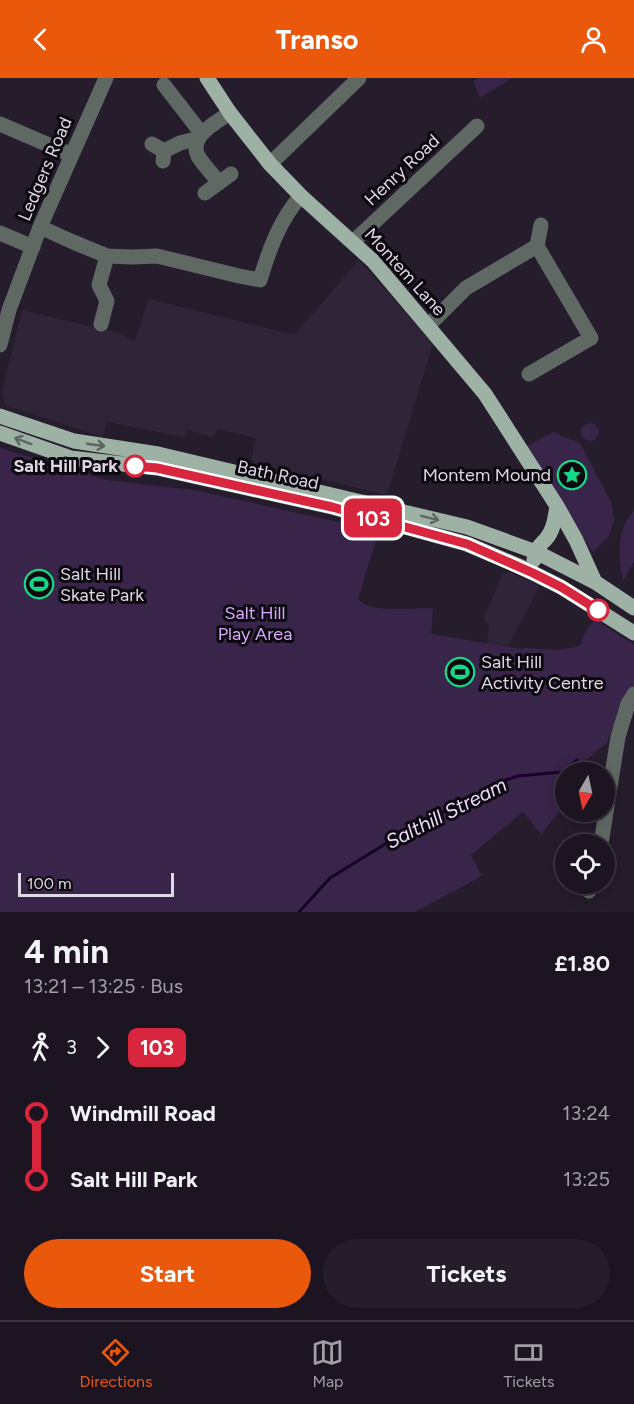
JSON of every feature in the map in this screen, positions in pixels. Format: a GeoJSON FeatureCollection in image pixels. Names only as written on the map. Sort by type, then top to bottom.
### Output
{"type":"FeatureCollection","features":[{"type":"Feature","properties":{"kind":"main road","name":"Montem Lane"},"geometry":{"type":"LineString","coordinates":[[207,78],[230,113],[270,164],[388,278],[485,394],[557,506],[596,582]]}},
{"type":"Feature","properties":{"kind":"main road","name":"Bath Road"},"geometry":{"type":"LineString","coordinates":[[0,416],[74,441],[158,454],[467,527],[536,552],[596,582],[634,608]]}},
{"type":"Feature","properties":{"kind":"main road","name":"Bath Road"},"geometry":{"type":"LineString","coordinates":[[0,432],[71,458],[157,468],[381,519],[467,544],[561,587],[634,633]]}},
{"type":"Feature","properties":{"kind":"main road"},"geometry":{"type":"LineString","coordinates":[[533,573],[536,552],[555,522],[557,506]]}},
{"type":"Feature","properties":{"kind":"main road"},"geometry":{"type":"LineString","coordinates":[[546,538],[576,540]]}},
{"type":"Feature","properties":{"kind":"street","name":"Ledgers Road"},"geometry":{"type":"LineString","coordinates":[[0,345],[9,310],[40,227],[106,78]]}},
{"type":"Feature","properties":{"kind":"street"},"geometry":{"type":"LineString","coordinates":[[270,164],[359,78]]}},
{"type":"Feature","properties":{"kind":"street"},"geometry":{"type":"LineString","coordinates":[[164,85],[200,136]]}},
{"type":"Feature","properties":{"kind":"street"},"geometry":{"type":"LineString","coordinates":[[160,152],[200,136],[230,113]]}},
{"type":"Feature","properties":{"kind":"street"},"geometry":{"type":"LineString","coordinates":[[0,124],[72,154]]}},
{"type":"Feature","properties":{"kind":"street","name":"Henry Road"},"geometry":{"type":"LineString","coordinates":[[353,242],[477,126]]}},
{"type":"Feature","properties":{"kind":"street"},"geometry":{"type":"LineString","coordinates":[[200,136],[196,145],[197,155],[225,178],[205,193]]}},
{"type":"Feature","properties":{"kind":"street"},"geometry":{"type":"LineString","coordinates":[[40,227],[107,256],[157,256],[267,282],[269,250],[291,208],[301,196]]}},
{"type":"Feature","properties":{"kind":"street"},"geometry":{"type":"LineString","coordinates":[[529,374],[591,338],[537,246],[541,225]]}},
{"type":"Feature","properties":{"kind":"street"},"geometry":{"type":"LineString","coordinates":[[0,233],[33,247]]}},
{"type":"Feature","properties":{"kind":"street"},"geometry":{"type":"LineString","coordinates":[[428,326],[466,288],[537,246]]}},
{"type":"Feature","properties":{"kind":"street"},"geometry":{"type":"LineString","coordinates":[[101,324],[106,301],[99,285],[107,256]]}},
{"type":"Feature","properties":{"kind":"street"},"geometry":{"type":"LineString","coordinates":[[603,834],[618,737],[628,704],[634,694]]}},
{"type":"Feature","properties":{"kind":"shaded area"},"geometry":{"type":"Polygon","coordinates":[[[359,260],[433,344],[387,495],[254,463],[252,457],[256,438],[218,429],[213,438],[187,430],[183,437],[107,422],[102,437],[5,405],[2,391],[22,310],[122,334],[134,342],[149,299],[294,335],[359,260]]]}},
{"type":"Feature","properties":{"kind":"shaded area"},"geometry":{"type":"Polygon","coordinates":[[[508,572],[540,586],[508,646],[487,644],[489,623],[485,622],[484,617],[502,575],[508,572]]]}},
{"type":"Feature","properties":{"kind":"green space"},"geometry":{"type":"Polygon","coordinates":[[[477,78],[512,78],[480,98],[474,82],[477,78]]]}},
{"type":"Feature","properties":{"kind":"green space"},"geometry":{"type":"Polygon","coordinates":[[[590,423],[596,426],[599,432],[596,438],[590,441],[584,438],[581,432],[584,426],[590,423]]]}},
{"type":"Feature","properties":{"kind":"green space"},"geometry":{"type":"Polygon","coordinates":[[[553,432],[580,443],[612,504],[614,520],[609,536],[593,552],[527,446],[553,432]]]}},
{"type":"Feature","properties":{"kind":"green space","name":"Salt Hill Park"},"geometry":{"type":"Polygon","coordinates":[[[0,448],[106,480],[194,490],[379,531],[358,599],[372,607],[433,608],[431,634],[522,649],[560,649],[581,645],[583,635],[595,619],[634,645],[634,685],[621,705],[607,743],[583,762],[555,762],[555,816],[541,834],[523,812],[471,855],[482,876],[415,912],[0,912],[0,448]]]}},
{"type":"Feature","properties":{"kind":"green space"},"geometry":{"type":"Polygon","coordinates":[[[634,511],[634,562],[623,581],[620,564],[621,535],[628,518],[634,511]]]}},
{"type":"Feature","properties":{"kind":"waterway","name":"Salthill Stream"},"geometry":{"type":"LineString","coordinates":[[299,912],[330,878],[426,819],[491,795],[506,780],[518,776],[562,772],[577,760]]}},
{"type":"Feature","properties":{"kind":"bus line","name":"103"},"geometry":{"type":"LineString","coordinates":[[135,466],[157,468],[332,507],[467,544],[561,587],[598,610]]}},
{"type":"Feature","properties":{"kind":"place","name":"Salt Hill Park"},"geometry":{"type":"Point","coordinates":[135,466]}},
{"type":"Feature","properties":{"kind":"place","name":"Montem Mound"},"geometry":{"type":"Point","coordinates":[572,475]}},
{"type":"Feature","properties":{"kind":"place","name":"Salt Hill Skate Park"},"geometry":{"type":"Point","coordinates":[39,584]}},
{"type":"Feature","properties":{"kind":"place","name":"Salt Hill Activity Centre"},"geometry":{"type":"Point","coordinates":[460,672]}},
{"type":"Feature","properties":{"kind":"park label","name":"Salt Hill Play Area"},"geometry":{"type":"Point","coordinates":[255,623]}}]}
